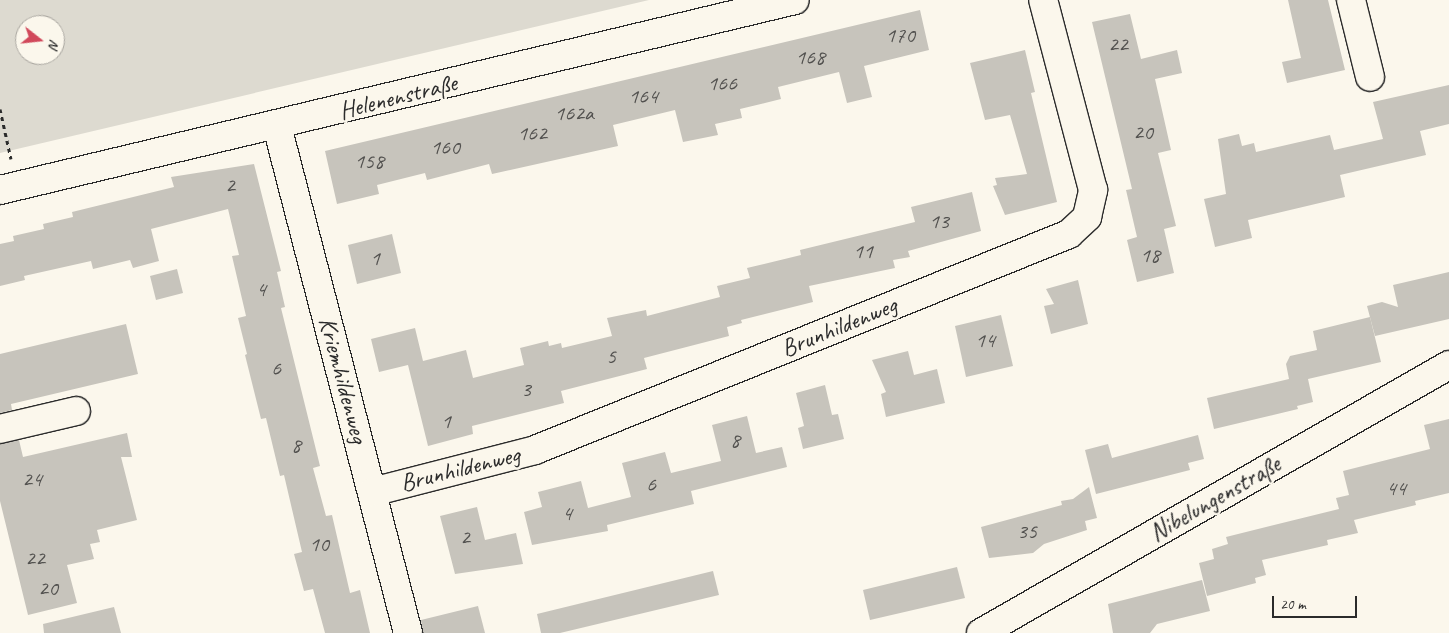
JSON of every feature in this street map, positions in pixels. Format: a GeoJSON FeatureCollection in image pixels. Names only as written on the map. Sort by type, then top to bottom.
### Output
{"type":"FeatureCollection","features":[{"type":"Feature","properties":{"kind":"street","name":"Helenenstraße"},"geometry":{"type":"LineString","coordinates":[[8,188],[277,126],[794,0]]}},
{"type":"Feature","properties":{"kind":"street","name":"Brunhildenweg"},"geometry":{"type":"LineString","coordinates":[[372,492],[535,450],[1069,234],[1086,217],[1093,190],[1043,0]]}},
{"type":"Feature","properties":{"kind":"street"},"geometry":{"type":"LineString","coordinates":[[1351,0],[1370,77]]}},
{"type":"Feature","properties":{"kind":"street","name":"Kriemhildenweg"},"geometry":{"type":"LineString","coordinates":[[277,126],[408,633]]}},
{"type":"Feature","properties":{"kind":"street","name":"Nibelungenstraße"},"geometry":{"type":"LineString","coordinates":[[981,633],[1449,365]]}},
{"type":"Feature","properties":{"kind":"street"},"geometry":{"type":"LineString","coordinates":[[0,429],[76,411]]}},
{"type":"Feature","properties":{"kind":"path"},"geometry":{"type":"LineString","coordinates":[[0,109],[8,188]]}},
{"type":"Feature","properties":{"kind":"shaded area"},"geometry":{"type":"Polygon","coordinates":[[[0,0],[649,0],[0,153],[0,0]]]}},
{"type":"Feature","properties":{"kind":"building"},"geometry":{"type":"Polygon","coordinates":[[[1288,0],[1328,0],[1345,70],[1287,83],[1282,62],[1301,58],[1288,0]]]}},
{"type":"Feature","properties":{"kind":"building"},"geometry":{"type":"Polygon","coordinates":[[[920,10],[929,50],[864,66],[872,97],[847,103],[839,72],[778,87],[781,99],[740,109],[742,118],[715,124],[718,135],[683,142],[675,110],[613,125],[618,146],[492,174],[489,164],[427,180],[425,173],[377,185],[379,194],[337,204],[325,151],[920,10]]]}},
{"type":"Feature","properties":{"kind":"building"},"geometry":{"type":"Polygon","coordinates":[[[1130,14],[1141,59],[1177,50],[1182,73],[1155,79],[1171,150],[1158,153],[1176,226],[1164,229],[1174,273],[1137,282],[1127,240],[1137,237],[1126,190],[1132,189],[1092,22],[1130,14]]]}},
{"type":"Feature","properties":{"kind":"building"},"geometry":{"type":"Polygon","coordinates":[[[1025,50],[1035,92],[1031,93],[1057,202],[1005,215],[993,186],[997,185],[995,178],[1027,174],[1010,115],[985,120],[970,63],[1025,50]]]}},
{"type":"Feature","properties":{"kind":"building"},"geometry":{"type":"Polygon","coordinates":[[[1449,85],[1449,124],[1420,131],[1426,155],[1340,175],[1345,197],[1248,220],[1252,238],[1215,247],[1204,199],[1226,194],[1218,139],[1239,134],[1242,146],[1254,143],[1256,152],[1330,135],[1334,150],[1383,139],[1373,102],[1449,85]]]}},
{"type":"Feature","properties":{"kind":"building"},"geometry":{"type":"Polygon","coordinates":[[[254,164],[281,271],[277,272],[285,307],[281,308],[320,466],[313,468],[326,516],[332,515],[350,593],[360,590],[370,633],[325,633],[313,589],[304,591],[294,554],[302,552],[284,475],[280,476],[266,418],[261,419],[245,355],[247,354],[238,318],[246,316],[232,256],[239,255],[228,209],[151,229],[159,261],[133,268],[130,260],[93,269],[91,261],[24,276],[25,280],[0,286],[0,244],[14,241],[13,236],[44,229],[43,224],[73,217],[72,212],[174,187],[171,177],[254,164]]]}},
{"type":"Feature","properties":{"kind":"building"},"geometry":{"type":"Polygon","coordinates":[[[972,192],[981,231],[908,251],[910,257],[893,260],[895,268],[809,286],[813,302],[741,320],[742,323],[727,327],[729,336],[644,358],[647,369],[561,391],[564,403],[472,426],[473,434],[428,446],[408,365],[379,372],[371,339],[415,328],[423,361],[466,350],[473,378],[524,365],[520,348],[548,341],[549,346],[561,343],[562,348],[612,336],[607,318],[646,310],[647,316],[720,297],[717,286],[750,278],[747,268],[801,255],[800,250],[915,222],[911,207],[972,192]]]}},
{"type":"Feature","properties":{"kind":"building"},"geometry":{"type":"Polygon","coordinates":[[[392,234],[401,273],[357,284],[348,245],[392,234]]]}},
{"type":"Feature","properties":{"kind":"building"},"geometry":{"type":"Polygon","coordinates":[[[177,269],[183,293],[156,300],[150,276],[177,269]]]}},
{"type":"Feature","properties":{"kind":"building"},"geometry":{"type":"Polygon","coordinates":[[[1449,272],[1449,319],[1375,336],[1367,306],[1382,302],[1398,307],[1393,285],[1449,272]]]}},
{"type":"Feature","properties":{"kind":"building"},"geometry":{"type":"Polygon","coordinates":[[[1078,280],[1088,324],[1051,334],[1044,306],[1054,304],[1046,289],[1078,280]]]}},
{"type":"Feature","properties":{"kind":"building"},"geometry":{"type":"Polygon","coordinates":[[[1001,315],[1013,366],[966,377],[955,326],[1001,315]]]}},
{"type":"Feature","properties":{"kind":"building"},"geometry":{"type":"Polygon","coordinates":[[[1370,317],[1381,362],[1308,379],[1313,402],[1297,406],[1298,409],[1214,429],[1207,398],[1289,379],[1286,364],[1290,356],[1317,350],[1313,331],[1370,317]]]}},
{"type":"Feature","properties":{"kind":"building"},"geometry":{"type":"Polygon","coordinates":[[[126,324],[138,374],[11,404],[12,410],[0,413],[0,354],[126,324]]]}},
{"type":"Feature","properties":{"kind":"building"},"geometry":{"type":"Polygon","coordinates":[[[908,351],[914,375],[937,369],[945,403],[886,417],[881,394],[886,392],[872,360],[908,351]]]}},
{"type":"Feature","properties":{"kind":"building"},"geometry":{"type":"Polygon","coordinates":[[[825,385],[832,415],[838,414],[844,439],[803,449],[798,428],[804,426],[796,393],[825,385]]]}},
{"type":"Feature","properties":{"kind":"building"},"geometry":{"type":"Polygon","coordinates":[[[747,416],[756,453],[782,447],[787,467],[691,491],[694,504],[607,525],[608,531],[532,545],[524,512],[542,507],[538,492],[581,481],[588,508],[631,497],[622,463],[665,452],[671,473],[721,461],[712,425],[747,416]]]}},
{"type":"Feature","properties":{"kind":"building"},"geometry":{"type":"Polygon","coordinates":[[[1449,419],[1449,493],[1415,501],[1416,505],[1354,520],[1358,533],[1327,540],[1328,545],[1262,560],[1266,575],[1255,578],[1256,583],[1207,596],[1199,563],[1214,559],[1212,549],[1228,544],[1226,537],[1339,509],[1336,498],[1349,495],[1343,471],[1430,449],[1424,425],[1449,419]]]}},
{"type":"Feature","properties":{"kind":"building"},"geometry":{"type":"Polygon","coordinates":[[[127,433],[132,457],[121,457],[137,520],[97,530],[100,542],[90,544],[94,559],[67,565],[77,603],[28,615],[0,501],[0,444],[19,440],[23,457],[127,433]]]}},
{"type":"Feature","properties":{"kind":"building"},"geometry":{"type":"Polygon","coordinates":[[[1198,435],[1204,459],[1188,463],[1190,470],[1096,494],[1085,450],[1108,444],[1112,458],[1198,435]]]}},
{"type":"Feature","properties":{"kind":"building"},"geometry":{"type":"Polygon","coordinates":[[[1089,487],[1097,518],[1085,521],[1087,530],[1044,544],[1033,553],[989,558],[981,527],[1062,505],[1061,501],[1073,499],[1089,487]]]}},
{"type":"Feature","properties":{"kind":"building"},"geometry":{"type":"Polygon","coordinates":[[[477,507],[485,540],[516,533],[523,564],[455,574],[440,516],[477,507]]]}},
{"type":"Feature","properties":{"kind":"building"},"geometry":{"type":"Polygon","coordinates":[[[957,567],[965,598],[870,620],[863,590],[957,567]]]}},
{"type":"Feature","properties":{"kind":"building"},"geometry":{"type":"Polygon","coordinates":[[[713,571],[719,595],[560,633],[541,633],[537,614],[713,571]]]}},
{"type":"Feature","properties":{"kind":"building"},"geometry":{"type":"Polygon","coordinates":[[[1202,580],[1210,611],[1157,624],[1150,633],[1113,633],[1108,604],[1202,580]]]}},
{"type":"Feature","properties":{"kind":"building"},"geometry":{"type":"Polygon","coordinates":[[[478,606],[485,633],[423,633],[421,620],[478,606]]]}},
{"type":"Feature","properties":{"kind":"building"},"geometry":{"type":"Polygon","coordinates":[[[114,607],[121,633],[44,633],[43,624],[114,607]]]}}]}
